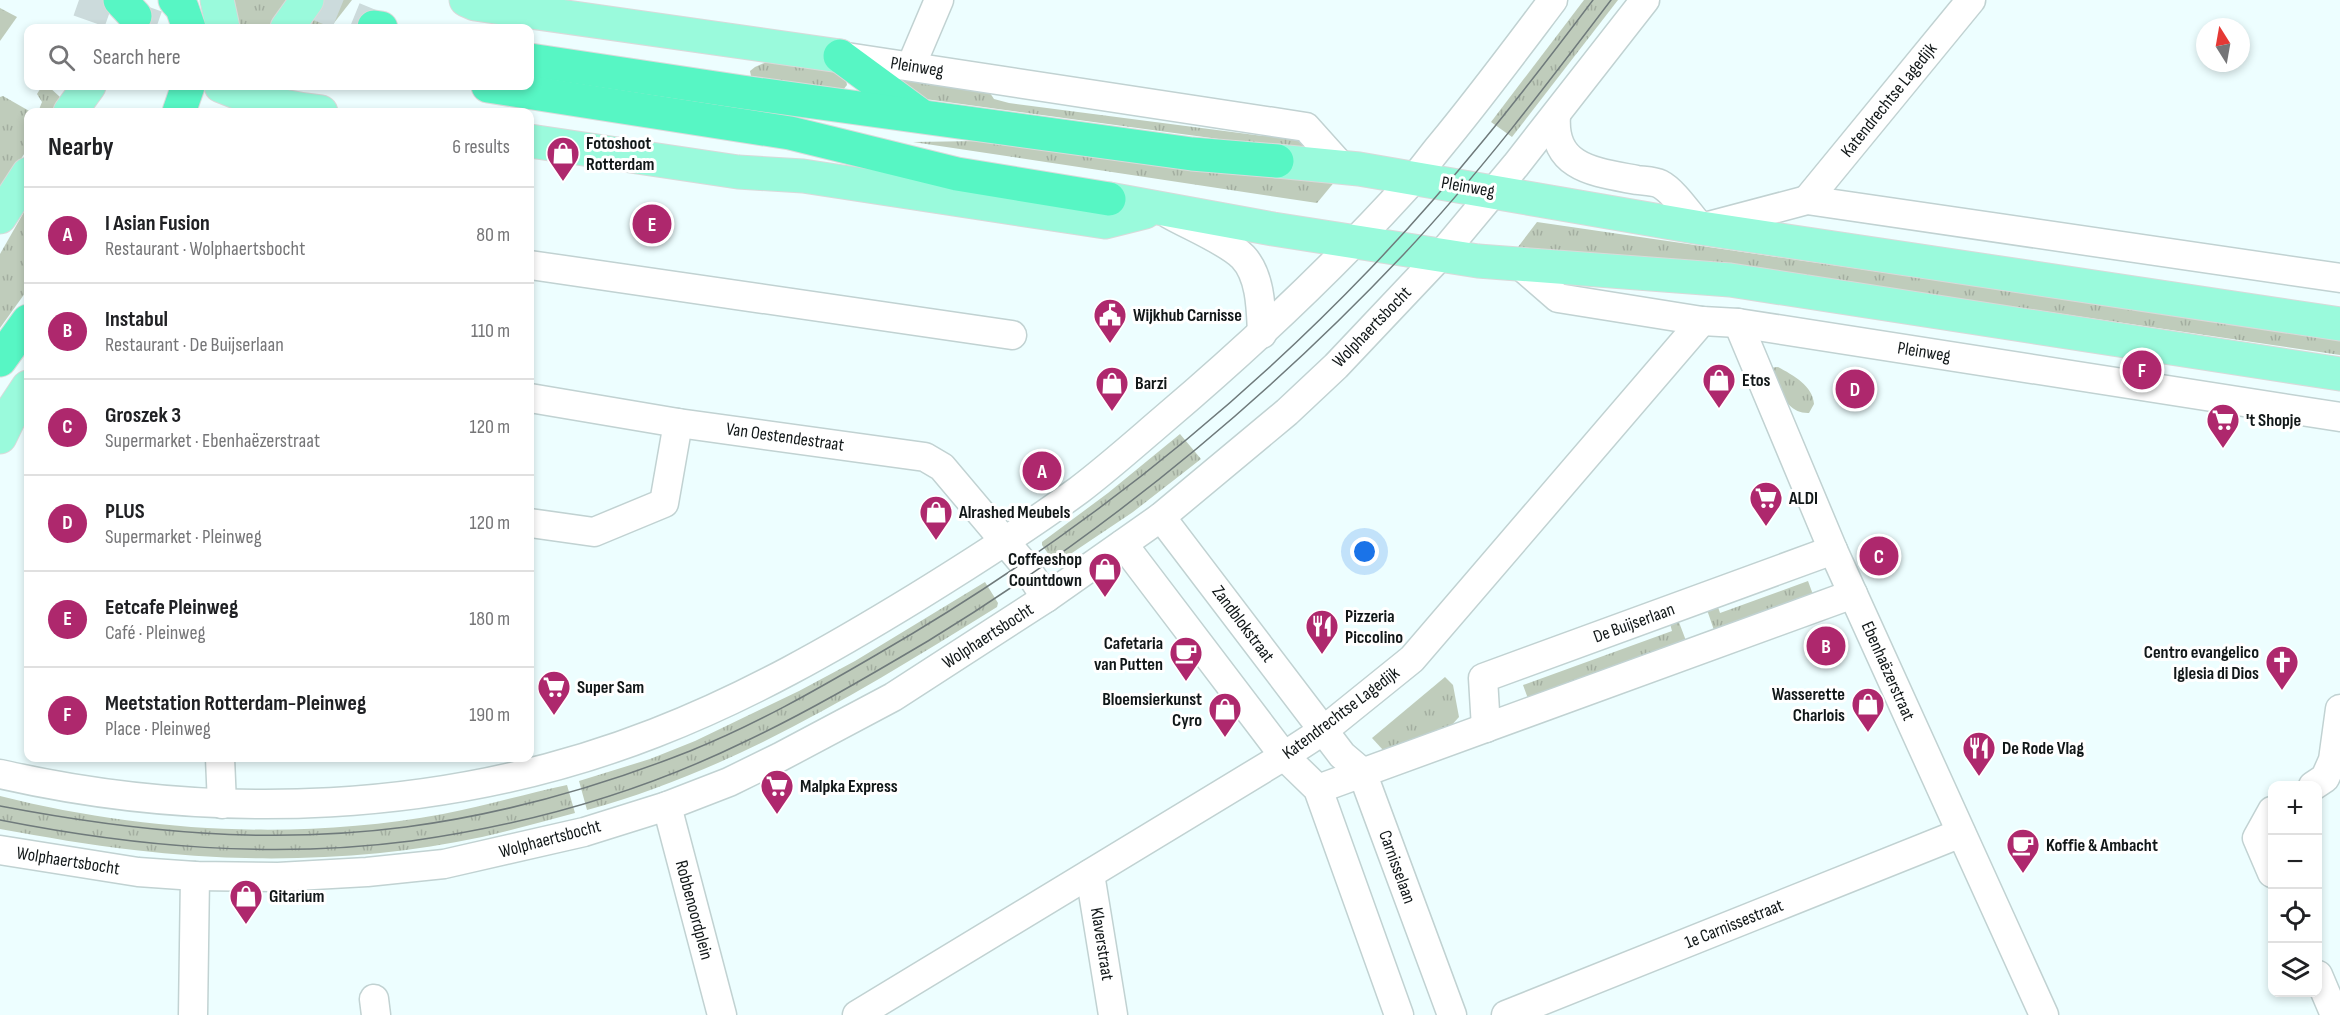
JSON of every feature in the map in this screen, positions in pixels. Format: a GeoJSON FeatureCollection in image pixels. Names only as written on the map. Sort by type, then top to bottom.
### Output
{"type":"FeatureCollection","features":[{"type":"Feature","properties":{"kind":"highway"},"geometry":{"type":"LineString","coordinates":[[176,0],[182,8],[188,24]]}},
{"type":"Feature","properties":{"kind":"highway"},"geometry":{"type":"LineString","coordinates":[[840,56],[921,115]]}},
{"type":"Feature","properties":{"kind":"highway","name":"Pleinweg"},"geometry":{"type":"LineString","coordinates":[[534,61],[742,92],[1192,153],[1278,161]]}},
{"type":"Feature","properties":{"kind":"highway"},"geometry":{"type":"LineString","coordinates":[[180,108],[187,90]]}},
{"type":"Feature","properties":{"kind":"highway"},"geometry":{"type":"LineString","coordinates":[[514,90],[790,133],[957,174],[1109,200]]}},
{"type":"Feature","properties":{"kind":"highway"},"geometry":{"type":"LineString","coordinates":[[0,360],[24,327]]}},
{"type":"Feature","properties":{"kind":"main road"},"geometry":{"type":"LineString","coordinates":[[218,0],[222,24]]}},
{"type":"Feature","properties":{"kind":"main road"},"geometry":{"type":"LineString","coordinates":[[290,24],[307,0]]}},
{"type":"Feature","properties":{"kind":"main road","name":"Pleinweg"},"geometry":{"type":"LineString","coordinates":[[472,1],[840,56]]}},
{"type":"Feature","properties":{"kind":"main road"},"geometry":{"type":"LineString","coordinates":[[73,108],[86,90]]}},
{"type":"Feature","properties":{"kind":"main road"},"geometry":{"type":"LineString","coordinates":[[236,93],[276,106],[291,108]]}},
{"type":"Feature","properties":{"kind":"main road"},"geometry":{"type":"LineString","coordinates":[[534,142],[738,172],[802,176],[1105,222],[1160,209]]}},
{"type":"Feature","properties":{"kind":"main road","name":"Pleinweg"},"geometry":{"type":"LineString","coordinates":[[1278,161],[1341,166],[1701,228],[2340,324]]}},
{"type":"Feature","properties":{"kind":"main road"},"geometry":{"type":"LineString","coordinates":[[0,217],[24,180]]}},
{"type":"Feature","properties":{"kind":"main road"},"geometry":{"type":"LineString","coordinates":[[1109,200],[1478,261],[1730,280],[2340,374]]}},
{"type":"Feature","properties":{"kind":"main road"},"geometry":{"type":"LineString","coordinates":[[0,436],[24,394]]}},
{"type":"Feature","properties":{"kind":"street"},"geometry":{"type":"LineString","coordinates":[[911,66],[939,0]]}},
{"type":"Feature","properties":{"kind":"street"},"geometry":{"type":"LineString","coordinates":[[0,774],[126,795],[222,804],[319,803],[397,796],[446,789],[544,768],[617,746],[702,714],[746,694],[815,658],[1004,542],[1098,475],[1262,334],[1415,178],[1553,0]]}},
{"type":"Feature","properties":{"kind":"street","name":"Wolphaertsbocht"},"geometry":{"type":"LineString","coordinates":[[0,850],[138,872],[195,876],[278,877],[368,872],[444,864],[575,834],[667,806],[729,782],[780,758],[893,697],[1046,598],[1161,517],[1287,412],[1336,366],[1441,255],[1645,0]]}},
{"type":"Feature","properties":{"kind":"street","name":"Katendrechtse Lagedijk"},"geometry":{"type":"LineString","coordinates":[[1808,200],[1971,0]]}},
{"type":"Feature","properties":{"kind":"street","name":"Pleinweg"},"geometry":{"type":"LineString","coordinates":[[840,56],[1306,127],[1341,166]]}},
{"type":"Feature","properties":{"kind":"street"},"geometry":{"type":"LineString","coordinates":[[1556,114],[1557,141],[1562,150],[1574,161],[1594,172],[1660,184],[1701,228]]}},
{"type":"Feature","properties":{"kind":"street","name":"Pleinweg"},"geometry":{"type":"LineString","coordinates":[[1701,228],[1808,200],[2340,278]]}},
{"type":"Feature","properties":{"kind":"street"},"geometry":{"type":"LineString","coordinates":[[1160,209],[1244,258],[1255,279],[1261,307],[1262,334]]}},
{"type":"Feature","properties":{"kind":"street","name":"Pleinweg"},"geometry":{"type":"LineString","coordinates":[[1520,265],[1558,298],[2340,417]]}},
{"type":"Feature","properties":{"kind":"street"},"geometry":{"type":"LineString","coordinates":[[534,266],[1012,334]]}},
{"type":"Feature","properties":{"kind":"street","name":"Katendrechtse Lagedijk"},"geometry":{"type":"LineString","coordinates":[[860,1014],[1284,756],[1324,730],[1412,659],[1702,321]]}},
{"type":"Feature","properties":{"kind":"street","name":"Ebenhaëzerstraat"},"geometry":{"type":"LineString","coordinates":[[1738,324],[1833,550],[2044,1015]]}},
{"type":"Feature","properties":{"kind":"street","name":"Van Oestendestraat"},"geometry":{"type":"LineString","coordinates":[[534,399],[678,423],[925,456],[942,467],[1004,542]]}},
{"type":"Feature","properties":{"kind":"street"},"geometry":{"type":"LineString","coordinates":[[534,524],[594,532],[664,503],[678,423]]}},
{"type":"Feature","properties":{"kind":"street","name":"Zandblokstraat"},"geometry":{"type":"LineString","coordinates":[[1161,517],[1324,730]]}},
{"type":"Feature","properties":{"kind":"street","name":"Wolphaertsbocht"},"geometry":{"type":"LineString","coordinates":[[1004,542],[1023,563],[1046,598]]}},
{"type":"Feature","properties":{"kind":"street"},"geometry":{"type":"LineString","coordinates":[[1123,544],[1284,756],[1318,789],[1399,1015]]}},
{"type":"Feature","properties":{"kind":"street","name":"De Buijserlaan"},"geometry":{"type":"LineString","coordinates":[[1486,728],[1483,678],[1833,550]]}},
{"type":"Feature","properties":{"kind":"street"},"geometry":{"type":"LineString","coordinates":[[1318,789],[1853,594]]}},
{"type":"Feature","properties":{"kind":"street"},"geometry":{"type":"LineString","coordinates":[[2320,781],[2325,778],[2333,760],[2340,709]]}},
{"type":"Feature","properties":{"kind":"street","name":"Carnisselaan"},"geometry":{"type":"LineString","coordinates":[[1324,730],[1342,755],[1362,772],[1452,1015]]}},
{"type":"Feature","properties":{"kind":"street"},"geometry":{"type":"LineString","coordinates":[[220,762],[222,804]]}},
{"type":"Feature","properties":{"kind":"street","name":"Robbenoordplein"},"geometry":{"type":"LineString","coordinates":[[667,806],[722,1015]]}},
{"type":"Feature","properties":{"kind":"street"},"geometry":{"type":"LineString","coordinates":[[2268,818],[2257,838],[2268,864]]}},
{"type":"Feature","properties":{"kind":"street","name":"1e Carnissestraat"},"geometry":{"type":"LineString","coordinates":[[1506,1015],[1962,833]]}},
{"type":"Feature","properties":{"kind":"street","name":"Klaverstraat"},"geometry":{"type":"LineString","coordinates":[[1090,874],[1113,1015]]}},
{"type":"Feature","properties":{"kind":"street"},"geometry":{"type":"LineString","coordinates":[[193,1015],[195,876]]}},
{"type":"Feature","properties":{"kind":"street"},"geometry":{"type":"LineString","coordinates":[[2322,984],[2335,1015]]}},
{"type":"Feature","properties":{"kind":"green space"},"geometry":{"type":"Polygon","coordinates":[[[229,0],[290,0],[273,24],[235,24],[229,0]]]}},
{"type":"Feature","properties":{"kind":"green space"},"geometry":{"type":"Polygon","coordinates":[[[325,0],[352,0],[333,24],[309,24],[325,0]]]}},
{"type":"Feature","properties":{"kind":"green space"},"geometry":{"type":"Polygon","coordinates":[[[1584,0],[1618,0],[1512,137],[1491,122],[1584,0]]]}},
{"type":"Feature","properties":{"kind":"green space"},"geometry":{"type":"Polygon","coordinates":[[[0,8],[17,17],[0,41],[0,8]]]}},
{"type":"Feature","properties":{"kind":"green space"},"geometry":{"type":"Polygon","coordinates":[[[771,60],[827,68],[846,80],[847,85],[843,90],[751,76],[750,71],[755,67],[771,60]]]}},
{"type":"Feature","properties":{"kind":"green space"},"geometry":{"type":"Polygon","coordinates":[[[890,78],[982,88],[994,99],[1009,103],[1263,136],[1281,133],[1305,145],[1300,150],[925,99],[890,78]]]}},
{"type":"Feature","properties":{"kind":"green space"},"geometry":{"type":"Polygon","coordinates":[[[40,90],[52,90],[60,97],[54,108],[40,108],[42,102],[37,94],[40,90]]]}},
{"type":"Feature","properties":{"kind":"green space"},"geometry":{"type":"Polygon","coordinates":[[[3,96],[24,108],[24,154],[0,191],[0,97],[3,96]]]}},
{"type":"Feature","properties":{"kind":"green space"},"geometry":{"type":"Polygon","coordinates":[[[979,141],[1336,180],[1317,203],[913,142],[979,141]]]}},
{"type":"Feature","properties":{"kind":"green space"},"geometry":{"type":"Polygon","coordinates":[[[24,212],[24,295],[0,328],[0,254],[24,212]]]}},
{"type":"Feature","properties":{"kind":"green space"},"geometry":{"type":"Polygon","coordinates":[[[1537,222],[2340,339],[2340,355],[1736,266],[1518,247],[1537,222]]]}},
{"type":"Feature","properties":{"kind":"green space"},"geometry":{"type":"Polygon","coordinates":[[[1778,367],[1796,377],[1806,386],[1814,404],[1809,413],[1794,409],[1783,398],[1769,368],[1778,367]]]}},
{"type":"Feature","properties":{"kind":"green space"},"geometry":{"type":"Polygon","coordinates":[[[1180,434],[1201,459],[1133,512],[1060,561],[1054,562],[1042,542],[1108,493],[1180,434]]]}},
{"type":"Feature","properties":{"kind":"green space"},"geometry":{"type":"Polygon","coordinates":[[[1808,581],[1815,600],[1716,636],[1706,607],[1717,604],[1720,613],[1808,581]]]}},
{"type":"Feature","properties":{"kind":"green space"},"geometry":{"type":"Polygon","coordinates":[[[985,582],[998,603],[997,607],[850,696],[799,724],[695,773],[587,810],[579,781],[650,759],[695,741],[799,691],[855,661],[985,582]]]}},
{"type":"Feature","properties":{"kind":"green space"},"geometry":{"type":"Polygon","coordinates":[[[1677,617],[1688,646],[1530,704],[1523,685],[1672,631],[1669,620],[1677,617]]]}},
{"type":"Feature","properties":{"kind":"green space"},"geometry":{"type":"Polygon","coordinates":[[[1445,677],[1453,685],[1459,717],[1450,727],[1383,750],[1372,738],[1445,677]]]}},
{"type":"Feature","properties":{"kind":"green space"},"geometry":{"type":"Polygon","coordinates":[[[567,785],[575,813],[482,837],[440,845],[353,855],[265,858],[177,854],[100,846],[0,829],[0,796],[109,818],[165,825],[276,830],[332,828],[443,814],[567,785]]]}},
{"type":"Feature","properties":{"kind":"tunnel"},"geometry":{"type":"LineString","coordinates":[[79,0],[148,24]]}},
{"type":"Feature","properties":{"kind":"tunnel"},"geometry":{"type":"LineString","coordinates":[[308,0],[367,24]]}},
{"type":"Feature","properties":{"kind":"tram line"},"geometry":{"type":"LineString","coordinates":[[0,806],[101,823],[202,833],[303,835],[406,827],[479,815],[551,798],[656,764],[714,741],[762,718],[876,655],[1009,572],[1136,480],[1197,431],[1314,326],[1399,238],[1485,139],[1593,0]]}},
{"type":"Feature","properties":{"kind":"tram line"},"geometry":{"type":"LineString","coordinates":[[0,820],[102,837],[205,847],[308,849],[411,841],[496,826],[581,805],[663,777],[742,743],[836,694],[993,600],[1118,511],[1238,414],[1350,309],[1432,224],[1511,130],[1611,0]]}},
{"type":"Feature","properties":{"kind":"place","name":"Fotoshoot Rotterdam"},"geometry":{"type":"Point","coordinates":[563,182]}},
{"type":"Feature","properties":{"kind":"place","name":"Eetcafe Pleinweg"},"geometry":{"type":"Point","coordinates":[652,224]}},
{"type":"Feature","properties":{"kind":"place","name":"Wijkhub Carnisse"},"geometry":{"type":"Point","coordinates":[1110,344]}},
{"type":"Feature","properties":{"kind":"place","name":"Meetstation Rotterdam-Pleinweg"},"geometry":{"type":"Point","coordinates":[2142,370]}},
{"type":"Feature","properties":{"kind":"place","name":"PLUS"},"geometry":{"type":"Point","coordinates":[1855,389]}},
{"type":"Feature","properties":{"kind":"place","name":"Etos"},"geometry":{"type":"Point","coordinates":[1719,409]}},
{"type":"Feature","properties":{"kind":"place","name":"Barzi"},"geometry":{"type":"Point","coordinates":[1112,412]}},
{"type":"Feature","properties":{"kind":"place","name":"'t Shopje"},"geometry":{"type":"Point","coordinates":[2223,449]}},
{"type":"Feature","properties":{"kind":"place","name":"I Asian Fusion"},"geometry":{"type":"Point","coordinates":[1042,471]}},
{"type":"Feature","properties":{"kind":"place","name":"ALDI"},"geometry":{"type":"Point","coordinates":[1766,527]}},
{"type":"Feature","properties":{"kind":"place","name":"Alrashed Meubels"},"geometry":{"type":"Point","coordinates":[936,541]}},
{"type":"Feature","properties":{"kind":"place","name":"Groszek 3"},"geometry":{"type":"Point","coordinates":[1879,556]}},
{"type":"Feature","properties":{"kind":"place","name":"Coffeeshop Countdown"},"geometry":{"type":"Point","coordinates":[1105,598]}},
{"type":"Feature","properties":{"kind":"place","name":"Instabul"},"geometry":{"type":"Point","coordinates":[1826,646]}},
{"type":"Feature","properties":{"kind":"place","name":"Pizzeria Piccolino"},"geometry":{"type":"Point","coordinates":[1322,655]}},
{"type":"Feature","properties":{"kind":"place","name":"Cafetaria van Putten"},"geometry":{"type":"Point","coordinates":[1186,682]}},
{"type":"Feature","properties":{"kind":"place","name":"Centro evangelico Iglesia di Dios"},"geometry":{"type":"Point","coordinates":[2282,691]}},
{"type":"Feature","properties":{"kind":"place","name":"Super Sam"},"geometry":{"type":"Point","coordinates":[554,716]}},
{"type":"Feature","properties":{"kind":"place","name":"Wasserette Charlois"},"geometry":{"type":"Point","coordinates":[1868,733]}},
{"type":"Feature","properties":{"kind":"place","name":"Bloemsierkunst Cyro"},"geometry":{"type":"Point","coordinates":[1225,738]}},
{"type":"Feature","properties":{"kind":"place","name":"De Rode Vlag"},"geometry":{"type":"Point","coordinates":[1979,777]}},
{"type":"Feature","properties":{"kind":"place","name":"Malpka Express"},"geometry":{"type":"Point","coordinates":[777,815]}},
{"type":"Feature","properties":{"kind":"place","name":"Koffie & Ambacht"},"geometry":{"type":"Point","coordinates":[2023,874]}},
{"type":"Feature","properties":{"kind":"place","name":"Gitarium"},"geometry":{"type":"Point","coordinates":[246,925]}}]}
